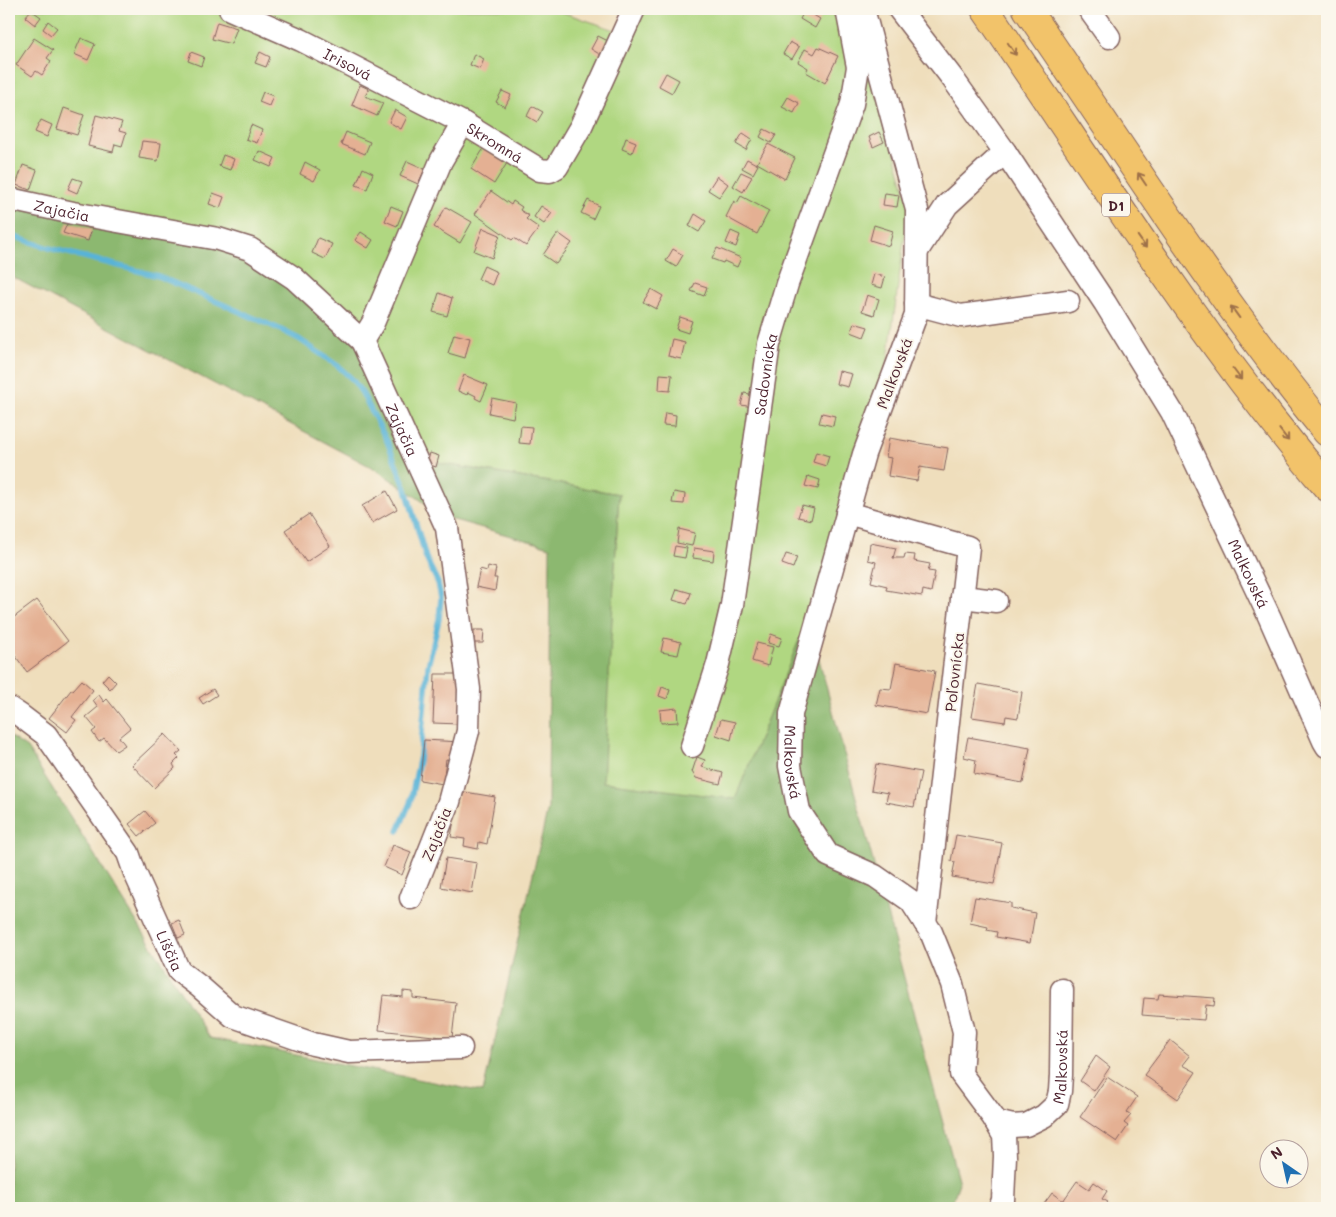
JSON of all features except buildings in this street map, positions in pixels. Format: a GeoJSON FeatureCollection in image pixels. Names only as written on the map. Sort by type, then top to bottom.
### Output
{"type":"FeatureCollection","features":[{"type":"Feature","properties":{"kind":"highway","name":"D1"},"geometry":{"type":"LineString","coordinates":[[984,9],[1134,232],[1192,314],[1254,397],[1327,487]]}},
{"type":"Feature","properties":{"kind":"highway","name":"D1"},"geometry":{"type":"LineString","coordinates":[[1027,9],[1216,287],[1327,432]]}},
{"type":"Feature","properties":{"kind":"street","name":"Irisová"},"geometry":{"type":"LineString","coordinates":[[230,9],[302,40],[463,123]]}},
{"type":"Feature","properties":{"kind":"street","name":"Skromná"},"geometry":{"type":"LineString","coordinates":[[362,341],[373,323],[441,161],[463,123],[540,170],[550,171],[558,167],[580,126],[634,9]]}},
{"type":"Feature","properties":{"kind":"street","name":"Sadovnícka"},"geometry":{"type":"LineString","coordinates":[[692,746],[718,664],[732,605],[769,344],[787,284],[852,104],[858,67],[847,9]]}},
{"type":"Feature","properties":{"kind":"street","name":"Malkovská"},"geometry":{"type":"LineString","coordinates":[[863,9],[917,210],[916,315],[864,454],[847,513],[791,714],[790,766],[799,811],[828,855],[875,876],[911,901],[931,932],[952,984],[964,1032],[961,1074],[1004,1136],[1003,1200],[1000,1208]]}},
{"type":"Feature","properties":{"kind":"street","name":"Malkovská"},"geometry":{"type":"LineString","coordinates":[[899,9],[1005,152],[1105,303],[1172,412],[1327,746]]}},
{"type":"Feature","properties":{"kind":"street"},"geometry":{"type":"LineString","coordinates":[[1089,9],[1109,37]]}},
{"type":"Feature","properties":{"kind":"street"},"geometry":{"type":"LineString","coordinates":[[917,252],[947,205],[1005,152]]}},
{"type":"Feature","properties":{"kind":"street","name":"Zajačia"},"geometry":{"type":"LineString","coordinates":[[9,199],[73,213],[218,239],[250,250],[294,278],[362,341],[447,528],[469,689],[468,731],[449,802],[411,898]]}},
{"type":"Feature","properties":{"kind":"street"},"geometry":{"type":"LineString","coordinates":[[916,304],[961,316],[1068,301]]}},
{"type":"Feature","properties":{"kind":"street","name":"Poľovnícka"},"geometry":{"type":"LineString","coordinates":[[847,513],[968,547],[925,923]]}},
{"type":"Feature","properties":{"kind":"street"},"geometry":{"type":"LineString","coordinates":[[962,597],[996,601]]}},
{"type":"Feature","properties":{"kind":"street","name":"Líščia"},"geometry":{"type":"LineString","coordinates":[[9,708],[46,735],[128,853],[135,873],[179,971],[233,1016],[313,1044],[349,1052],[461,1048]]}},
{"type":"Feature","properties":{"kind":"street","name":"Malkovská"},"geometry":{"type":"LineString","coordinates":[[996,1122],[1013,1126],[1026,1125],[1044,1116],[1057,1104],[1060,1091],[1062,990]]}},
{"type":"Feature","properties":{"kind":"green space"},"geometry":{"type":"Polygon","coordinates":[[[9,9],[553,9],[618,31],[628,9],[856,9],[909,205],[887,366],[808,618],[735,800],[602,782],[619,494],[426,461],[9,192],[9,9]]]}},
{"type":"Feature","properties":{"kind":"green space"},"geometry":{"type":"Polygon","coordinates":[[[9,192],[257,254],[340,318],[427,461],[619,494],[603,782],[735,799],[808,618],[959,1183],[950,1208],[9,1208],[9,736],[27,748],[210,1038],[483,1092],[548,808],[550,547],[447,518],[375,469],[9,275],[9,192]]]}},
{"type":"Feature","properties":{"kind":"waterway"},"geometry":{"type":"LineString","coordinates":[[9,235],[49,248],[158,276],[277,328],[299,339],[338,366],[352,379],[362,393],[387,441],[406,489],[426,558],[438,583],[441,598],[439,619],[428,666],[420,756],[410,803],[398,831]]}}]}
